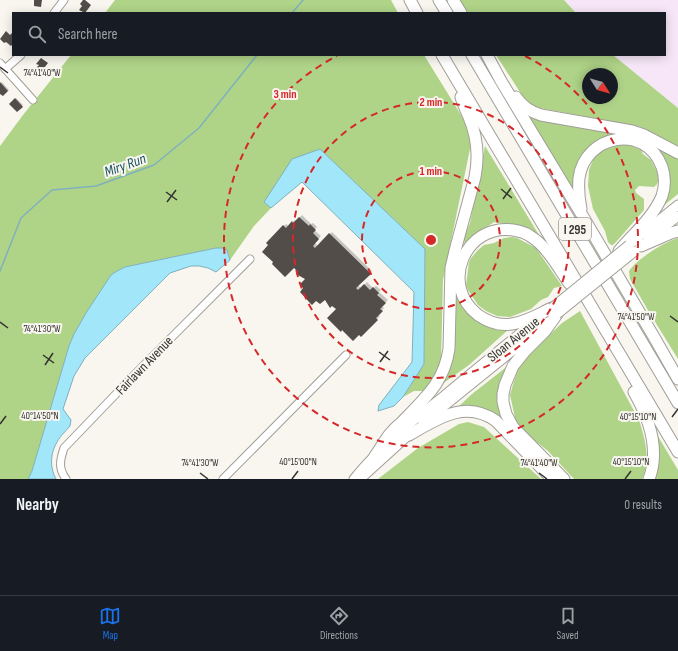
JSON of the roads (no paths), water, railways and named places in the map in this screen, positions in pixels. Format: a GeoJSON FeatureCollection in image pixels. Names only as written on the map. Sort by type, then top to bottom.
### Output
{"type":"FeatureCollection","features":[{"type":"Feature","properties":{"kind":"highway"},"geometry":{"type":"LineString","coordinates":[[410,0],[416,12]]}},
{"type":"Feature","properties":{"kind":"highway"},"geometry":{"type":"LineString","coordinates":[[439,0],[446,12]]}},
{"type":"Feature","properties":{"kind":"highway"},"geometry":{"type":"LineString","coordinates":[[453,0],[460,12]]}},
{"type":"Feature","properties":{"kind":"highway","name":"I 295"},"geometry":{"type":"LineString","coordinates":[[443,56],[678,452]]}},
{"type":"Feature","properties":{"kind":"highway","name":"I 295"},"geometry":{"type":"LineString","coordinates":[[473,56],[678,403]]}},
{"type":"Feature","properties":{"kind":"highway"},"geometry":{"type":"LineString","coordinates":[[489,58],[520,102],[533,112],[541,116],[644,134],[678,153]]}},
{"type":"Feature","properties":{"kind":"highway"},"geometry":{"type":"LineString","coordinates":[[489,58],[500,81],[582,215],[678,380]]}},
{"type":"Feature","properties":{"kind":"highway"},"geometry":{"type":"LineString","coordinates":[[375,456],[389,434],[436,385],[446,361],[449,343],[451,268],[477,165],[474,131],[462,103],[458,82]]}},
{"type":"Feature","properties":{"kind":"highway"},"geometry":{"type":"LineString","coordinates":[[582,215],[578,189],[579,181],[582,166],[594,149],[602,144],[616,139],[631,140],[645,145],[654,153],[662,166],[664,189],[660,200],[633,246]]}},
{"type":"Feature","properties":{"kind":"highway"},"geometry":{"type":"LineString","coordinates":[[554,311],[523,322],[512,324],[498,324],[482,318],[468,306],[460,288],[460,269],[462,261],[468,250],[477,239],[492,231],[509,229],[526,233],[547,251],[569,283],[589,302]]}},
{"type":"Feature","properties":{"kind":"highway"},"geometry":{"type":"LineString","coordinates":[[613,258],[633,246],[678,231]]}},
{"type":"Feature","properties":{"kind":"highway"},"geometry":{"type":"LineString","coordinates":[[554,311],[545,331],[525,351],[513,366],[505,385],[503,402],[506,414],[513,427],[564,479]]}},
{"type":"Feature","properties":{"kind":"highway"},"geometry":{"type":"LineString","coordinates":[[654,337],[678,370]]}},
{"type":"Feature","properties":{"kind":"highway"},"geometry":{"type":"LineString","coordinates":[[631,372],[634,392],[645,414],[652,436],[653,460],[649,479]]}},
{"type":"Feature","properties":{"kind":"highway"},"geometry":{"type":"LineString","coordinates":[[409,435],[450,414],[463,411],[479,412],[496,421],[552,479]]}},
{"type":"Feature","properties":{"kind":"main road","name":"Sloan Avenue"},"geometry":{"type":"LineString","coordinates":[[360,479],[554,311],[633,246],[678,205]]}},
{"type":"Feature","properties":{"kind":"main road","name":"Sloan Avenue"},"geometry":{"type":"LineString","coordinates":[[633,246],[678,216]]}},
{"type":"Feature","properties":{"kind":"main road","name":"Sloan Avenue"},"geometry":{"type":"LineString","coordinates":[[354,479],[406,426],[554,311],[613,258]]}},
{"type":"Feature","properties":{"kind":"street"},"geometry":{"type":"LineString","coordinates":[[55,12],[64,0]]}},
{"type":"Feature","properties":{"kind":"street"},"geometry":{"type":"LineString","coordinates":[[5,69],[21,56]]}},
{"type":"Feature","properties":{"kind":"street"},"geometry":{"type":"LineString","coordinates":[[0,63],[34,100]]}},
{"type":"Feature","properties":{"kind":"street","name":"Fairlawn Avenue"},"geometry":{"type":"LineString","coordinates":[[66,479],[60,464],[64,448],[182,326],[250,259]]}},
{"type":"Feature","properties":{"kind":"street"},"geometry":{"type":"LineString","coordinates":[[223,479],[346,355]]}},
{"type":"Feature","properties":{"kind":"water"},"geometry":{"type":"Polygon","coordinates":[[[320,149],[425,249],[424,364],[403,397],[394,406],[378,411],[379,405],[412,362],[414,292],[302,182],[271,208],[264,202],[292,159],[320,149]]]}},
{"type":"Feature","properties":{"kind":"water"},"geometry":{"type":"Polygon","coordinates":[[[216,248],[227,250],[230,260],[216,272],[208,268],[191,266],[170,273],[85,358],[74,376],[63,409],[71,420],[70,426],[59,439],[54,448],[52,466],[56,479],[28,479],[32,471],[69,346],[86,313],[111,275],[125,267],[216,248]]]}},
{"type":"Feature","properties":{"kind":"waterway","name":"Miry Run"},"geometry":{"type":"LineString","coordinates":[[293,12],[303,0]]}},
{"type":"Feature","properties":{"kind":"waterway","name":"Miry Run"},"geometry":{"type":"LineString","coordinates":[[0,271],[21,218],[52,190],[96,186],[154,165],[199,128],[256,56]]}}]}
